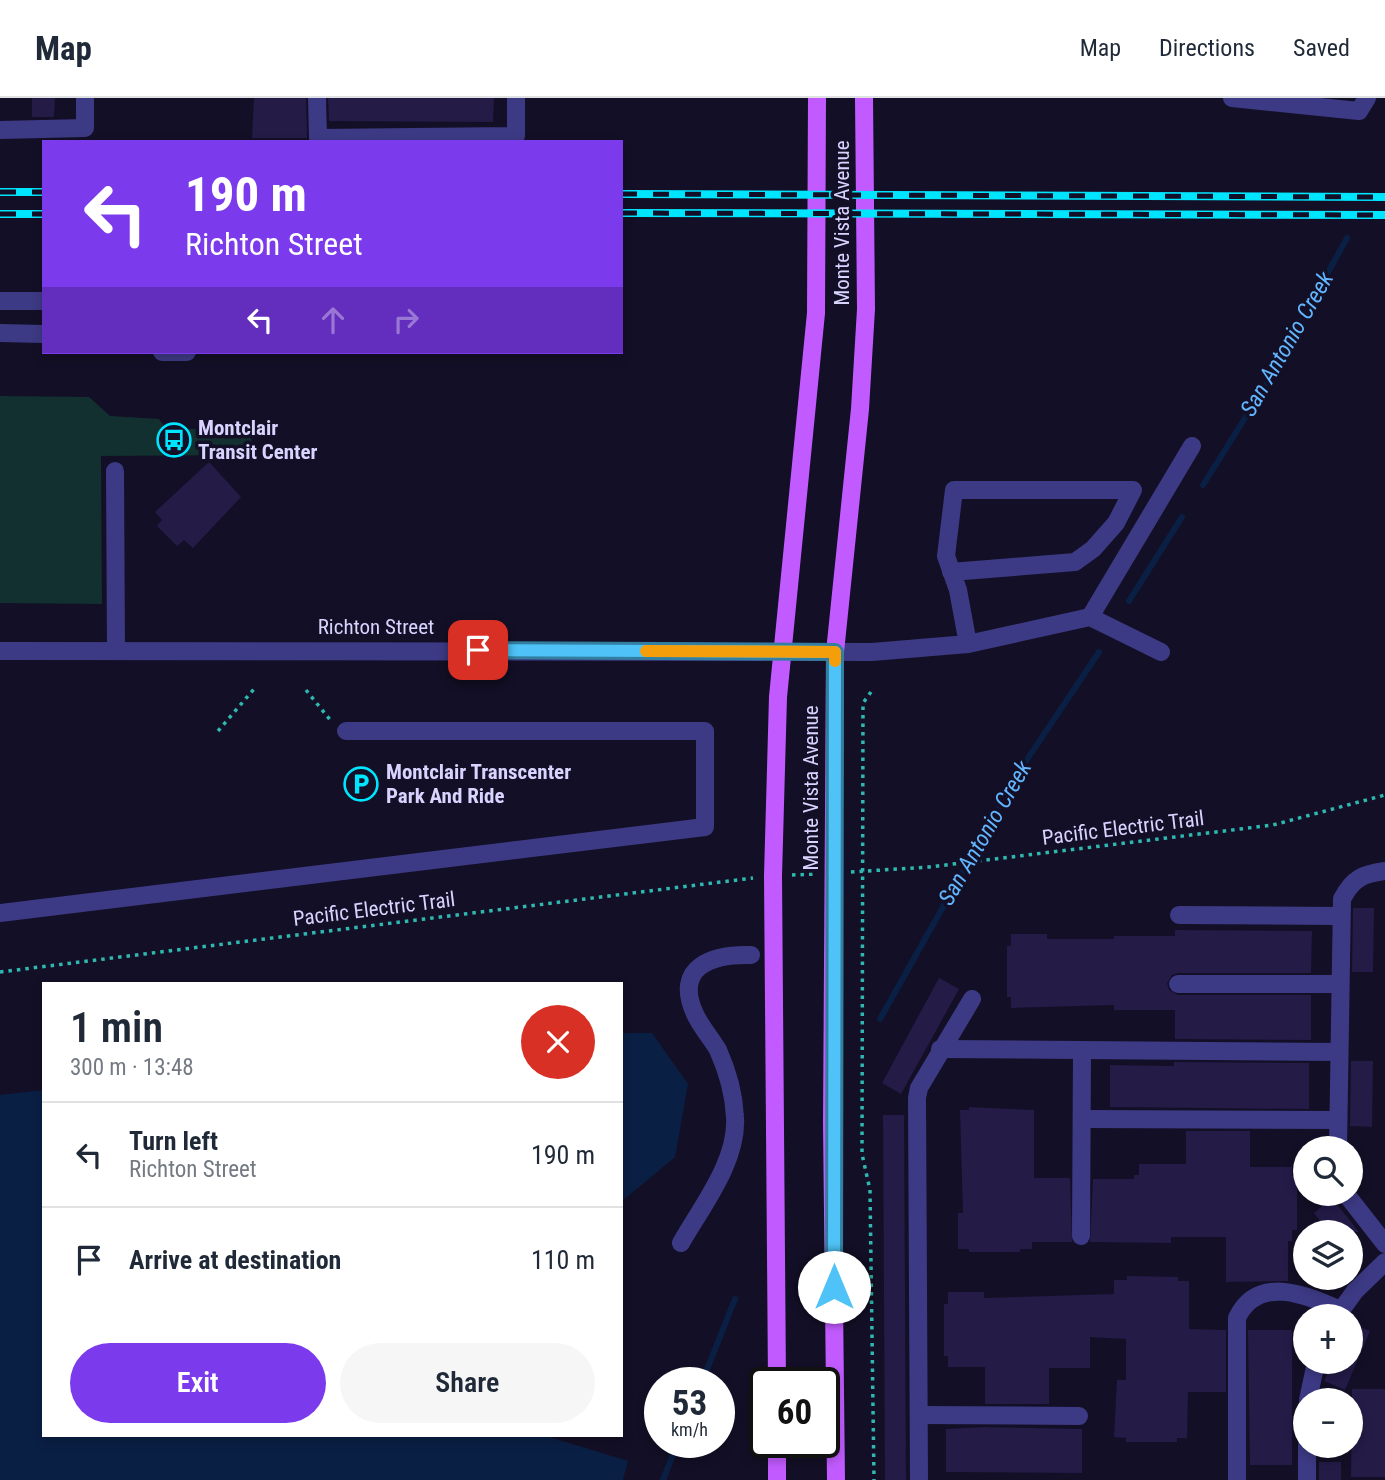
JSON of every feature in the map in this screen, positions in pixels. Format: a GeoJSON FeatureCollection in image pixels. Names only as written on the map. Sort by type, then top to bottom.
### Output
{"type":"FeatureCollection","features":[{"type":"Feature","properties":{"kind":"main road","name":"Monte Vista Avenue"},"geometry":{"type":"LineString","coordinates":[[777,1367],[773,876],[782,652],[816,313],[817,98]]}},
{"type":"Feature","properties":{"kind":"main road","name":"Monte Vista Avenue"},"geometry":{"type":"LineString","coordinates":[[836,1480],[835,652],[860,409],[866,309],[864,98]]}},
{"type":"Feature","properties":{"kind":"main road"},"geometry":{"type":"LineString","coordinates":[[777,1458],[777,1480]]}},
{"type":"Feature","properties":{"kind":"street"},"geometry":{"type":"LineString","coordinates":[[0,130],[85,128],[85,98]]}},
{"type":"Feature","properties":{"kind":"street"},"geometry":{"type":"LineString","coordinates":[[317,98],[318,138],[331,138],[516,136],[516,98]]}},
{"type":"Feature","properties":{"kind":"street"},"geometry":{"type":"LineString","coordinates":[[1232,98],[1359,111],[1367,98]]}},
{"type":"Feature","properties":{"kind":"street"},"geometry":{"type":"LineString","coordinates":[[0,301],[42,301]]}},
{"type":"Feature","properties":{"kind":"street"},"geometry":{"type":"LineString","coordinates":[[0,333],[42,334]]}},
{"type":"Feature","properties":{"kind":"street"},"geometry":{"type":"LineString","coordinates":[[1161,652],[1090,617],[1192,446]]}},
{"type":"Feature","properties":{"kind":"street"},"geometry":{"type":"LineString","coordinates":[[115,471],[116,651]]}},
{"type":"Feature","properties":{"kind":"street"},"geometry":{"type":"LineString","coordinates":[[951,572],[1074,562],[1093,549],[1116,523],[1132,490],[954,490],[946,556],[951,572],[958,590],[968,644]]}},
{"type":"Feature","properties":{"kind":"street","name":"Richton Street"},"geometry":{"type":"LineString","coordinates":[[0,652],[872,652],[968,644],[1090,617]]}},
{"type":"Feature","properties":{"kind":"street"},"geometry":{"type":"LineString","coordinates":[[0,913],[705,827],[705,731],[340,728]]}},
{"type":"Feature","properties":{"kind":"street"},"geometry":{"type":"LineString","coordinates":[[1338,1136],[1339,916],[1342,899],[1349,885],[1361,875],[1385,871]]}},
{"type":"Feature","properties":{"kind":"street"},"geometry":{"type":"LineString","coordinates":[[1179,915],[1339,916]]}},
{"type":"Feature","properties":{"kind":"street"},"geometry":{"type":"LineString","coordinates":[[681,1243],[726,1161],[736,1119],[731,1090],[718,1051],[694,1013],[689,991],[691,976],[702,962],[727,954],[751,954]]}},
{"type":"Feature","properties":{"kind":"street"},"geometry":{"type":"LineString","coordinates":[[1178,984],[1339,984]]}},
{"type":"Feature","properties":{"kind":"street"},"geometry":{"type":"LineString","coordinates":[[919,1480],[917,1098],[919,1088],[940,1049],[972,999]]}},
{"type":"Feature","properties":{"kind":"street"},"geometry":{"type":"LineString","coordinates":[[940,1049],[1339,1052]]}},
{"type":"Feature","properties":{"kind":"street"},"geometry":{"type":"LineString","coordinates":[[1082,1050],[1082,1236]]}},
{"type":"Feature","properties":{"kind":"street"},"geometry":{"type":"LineString","coordinates":[[1082,1119],[1338,1120]]}},
{"type":"Feature","properties":{"kind":"street"},"geometry":{"type":"LineString","coordinates":[[1355,1206],[1385,1244]]}},
{"type":"Feature","properties":{"kind":"street"},"geometry":{"type":"LineString","coordinates":[[1347,1304],[1385,1262]]}},
{"type":"Feature","properties":{"kind":"street"},"geometry":{"type":"LineString","coordinates":[[1237,1480],[1237,1318],[1250,1298],[1266,1293],[1298,1293],[1321,1304]]}},
{"type":"Feature","properties":{"kind":"street"},"geometry":{"type":"LineString","coordinates":[[919,1415],[1079,1416]]}},
{"type":"Feature","properties":{"kind":"street"},"geometry":{"type":"LineString","coordinates":[[1307,1458],[1307,1480]]}},
{"type":"Feature","properties":{"kind":"path"},"geometry":{"type":"LineString","coordinates":[[218,731],[254,689]]}},
{"type":"Feature","properties":{"kind":"path"},"geometry":{"type":"LineString","coordinates":[[306,690],[340,728]]}},
{"type":"Feature","properties":{"kind":"path"},"geometry":{"type":"LineString","coordinates":[[871,692],[863,703],[862,1154],[870,1190],[874,1480]]}},
{"type":"Feature","properties":{"kind":"path","name":"Pacific Electric Trail"},"geometry":{"type":"LineString","coordinates":[[0,972],[751,878],[929,867],[1273,825],[1385,795]]}},
{"type":"Feature","properties":{"kind":"green space"},"geometry":{"type":"Polygon","coordinates":[[[0,396],[89,397],[110,416],[159,419],[166,429],[251,429],[252,455],[101,456],[102,604],[0,603],[0,396]]]}},
{"type":"Feature","properties":{"kind":"water"},"geometry":{"type":"Polygon","coordinates":[[[623,1033],[652,1033],[688,1084],[675,1157],[623,1200],[623,1033]]]}},
{"type":"Feature","properties":{"kind":"water"},"geometry":{"type":"Polygon","coordinates":[[[42,1090],[42,1437],[550,1437],[628,1461],[623,1480],[0,1480],[0,1095],[42,1090]]]}},
{"type":"Feature","properties":{"kind":"building"},"geometry":{"type":"Polygon","coordinates":[[[32,98],[55,98],[54,117],[32,117],[32,98]]]}},
{"type":"Feature","properties":{"kind":"building"},"geometry":{"type":"Polygon","coordinates":[[[254,98],[306,98],[307,138],[252,138],[254,98]]]}},
{"type":"Feature","properties":{"kind":"building"},"geometry":{"type":"Polygon","coordinates":[[[328,98],[494,98],[493,122],[329,121],[328,98]]]}},
{"type":"Feature","properties":{"kind":"building"},"geometry":{"type":"Polygon","coordinates":[[[209,462],[241,497],[193,548],[184,540],[177,546],[157,526],[162,520],[155,512],[209,462]]]}},
{"type":"Feature","properties":{"kind":"building"},"geometry":{"type":"Polygon","coordinates":[[[1353,908],[1374,908],[1373,972],[1352,972],[1353,908]]]}},
{"type":"Feature","properties":{"kind":"building"},"geometry":{"type":"Polygon","coordinates":[[[1175,930],[1312,931],[1311,973],[1178,973],[1172,975],[1167,983],[1169,990],[1178,995],[1311,995],[1311,1040],[1175,1039],[1175,1010],[1114,1010],[1114,1005],[1011,1008],[1011,997],[1007,997],[1007,946],[1011,946],[1011,934],[1047,934],[1047,939],[1114,939],[1114,936],[1175,936],[1175,930]]]}},
{"type":"Feature","properties":{"kind":"building"},"geometry":{"type":"Polygon","coordinates":[[[939,978],[959,989],[901,1094],[882,1083],[939,978]]]}},
{"type":"Feature","properties":{"kind":"building"},"geometry":{"type":"Polygon","coordinates":[[[1351,1061],[1373,1061],[1372,1127],[1350,1126],[1351,1061]]]}},
{"type":"Feature","properties":{"kind":"building"},"geometry":{"type":"Polygon","coordinates":[[[1174,1062],[1309,1063],[1309,1109],[1110,1107],[1110,1065],[1174,1066],[1174,1062]]]}},
{"type":"Feature","properties":{"kind":"building"},"geometry":{"type":"Polygon","coordinates":[[[969,1107],[1034,1110],[1034,1178],[1070,1178],[1072,1242],[1032,1242],[1032,1249],[1020,1249],[1020,1252],[969,1252],[969,1249],[958,1249],[958,1213],[963,1213],[960,1110],[969,1110],[969,1107]]]}},
{"type":"Feature","properties":{"kind":"building"},"geometry":{"type":"Polygon","coordinates":[[[883,1115],[904,1115],[906,1480],[885,1480],[883,1115]]]}},
{"type":"Feature","properties":{"kind":"building"},"geometry":{"type":"Polygon","coordinates":[[[1186,1131],[1250,1131],[1250,1167],[1292,1167],[1293,1206],[1297,1206],[1297,1220],[1293,1220],[1292,1241],[1288,1241],[1288,1281],[1226,1282],[1226,1237],[1171,1237],[1171,1243],[1090,1242],[1093,1179],[1134,1179],[1134,1175],[1139,1175],[1139,1164],[1186,1164],[1186,1131]]]}},
{"type":"Feature","properties":{"kind":"building"},"geometry":{"type":"Polygon","coordinates":[[[1322,1206],[1338,1206],[1349,1220],[1320,1220],[1314,1213],[1322,1206]]]}},
{"type":"Feature","properties":{"kind":"building"},"geometry":{"type":"Polygon","coordinates":[[[1127,1276],[1178,1277],[1178,1281],[1189,1281],[1189,1329],[1226,1330],[1226,1392],[1188,1392],[1187,1438],[1177,1438],[1177,1442],[1126,1442],[1126,1438],[1114,1437],[1117,1380],[1126,1380],[1126,1339],[1090,1337],[1090,1368],[1049,1368],[1049,1404],[985,1404],[985,1367],[948,1367],[948,1356],[944,1356],[944,1304],[948,1304],[948,1292],[984,1292],[984,1298],[1114,1294],[1114,1280],[1127,1280],[1127,1276]]]}},
{"type":"Feature","properties":{"kind":"building"},"geometry":{"type":"Polygon","coordinates":[[[1363,1328],[1370,1331],[1363,1348],[1363,1328]]]}},
{"type":"Feature","properties":{"kind":"building"},"geometry":{"type":"Polygon","coordinates":[[[1248,1330],[1292,1330],[1292,1465],[1250,1465],[1248,1330]]]}},
{"type":"Feature","properties":{"kind":"building"},"geometry":{"type":"Polygon","coordinates":[[[1327,1374],[1352,1374],[1346,1388],[1324,1381],[1327,1374]]]}},
{"type":"Feature","properties":{"kind":"building"},"geometry":{"type":"Polygon","coordinates":[[[1363,1389],[1385,1389],[1385,1477],[1351,1477],[1351,1458],[1363,1458],[1363,1389]]]}},
{"type":"Feature","properties":{"kind":"building"},"geometry":{"type":"Polygon","coordinates":[[[946,1429],[1082,1429],[1082,1473],[946,1472],[946,1429]]]}},
{"type":"Feature","properties":{"kind":"building"},"geometry":{"type":"Polygon","coordinates":[[[1319,1462],[1341,1462],[1341,1480],[1319,1480],[1319,1462]]]}},
{"type":"Feature","properties":{"kind":"waterway","name":"San Antonio Creek"},"geometry":{"type":"LineString","coordinates":[[1203,485],[1270,378],[1347,238]]}},
{"type":"Feature","properties":{"kind":"waterway","name":"San Antonio Creek"},"geometry":{"type":"LineString","coordinates":[[1129,601],[1182,517]]}},
{"type":"Feature","properties":{"kind":"waterway","name":"San Antonio Creek"},"geometry":{"type":"LineString","coordinates":[[880,1019],[1020,770],[1099,652]]}},
{"type":"Feature","properties":{"kind":"waterway","name":"San Antonio Creek"},"geometry":{"type":"LineString","coordinates":[[708,1367],[735,1299]]}},
{"type":"Feature","properties":{"kind":"waterway","name":"San Antonio Creek"},"geometry":{"type":"LineString","coordinates":[[663,1480],[672,1458]]}},
{"type":"Feature","properties":{"kind":"railway"},"geometry":{"type":"LineString","coordinates":[[0,192],[42,192]]}},
{"type":"Feature","properties":{"kind":"railway"},"geometry":{"type":"LineString","coordinates":[[623,194],[1385,197]]}},
{"type":"Feature","properties":{"kind":"railway"},"geometry":{"type":"LineString","coordinates":[[623,213],[1385,215]]}},
{"type":"Feature","properties":{"kind":"railway"},"geometry":{"type":"LineString","coordinates":[[0,214],[42,214]]}},
{"type":"Feature","properties":{"kind":"slow traffic"},"geometry":{"type":"LineString","coordinates":[[646,651],[835,652],[835,661]]}},
{"type":"Feature","properties":{"kind":"place","name":"Montclair Transit Center"},"geometry":{"type":"Point","coordinates":[174,440]}},
{"type":"Feature","properties":{"kind":"place","name":"Montclair Transcenter Park And Ride"},"geometry":{"type":"Point","coordinates":[361,784]}},
{"type":"Feature","properties":{"kind":"route"},"geometry":{"type":"LineString","coordinates":[[478,650],[835,652],[832,1123],[834,1287]]}}]}
